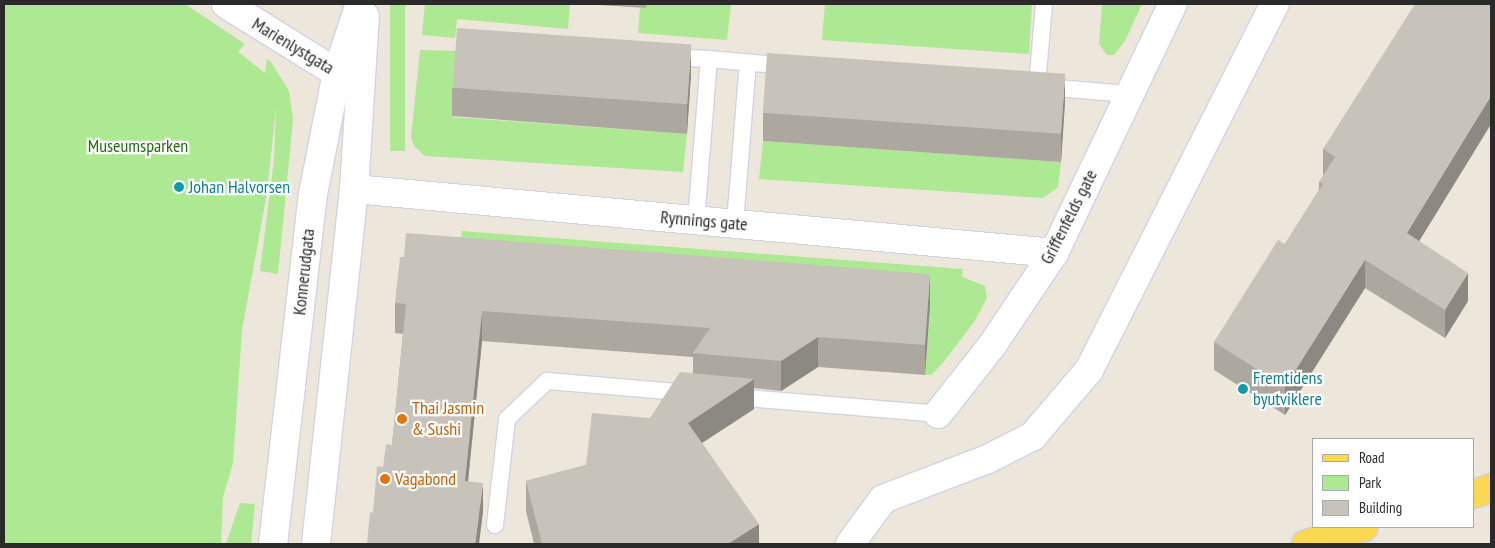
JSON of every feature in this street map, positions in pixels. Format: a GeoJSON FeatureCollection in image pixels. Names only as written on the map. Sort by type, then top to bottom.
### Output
{"type":"FeatureCollection","features":[{"type":"Feature","properties":{"kind":"main road"},"geometry":{"type":"LineString","coordinates":[[1475,494],[1491,488]]}},
{"type":"Feature","properties":{"kind":"main road"},"geometry":{"type":"LineString","coordinates":[[1306,544],[1361,528]]}},
{"type":"Feature","properties":{"kind":"street","name":"Marienlystgata"},"geometry":{"type":"LineString","coordinates":[[226,4],[337,73],[363,79]]}},
{"type":"Feature","properties":{"kind":"street","name":"Konnerudgata"},"geometry":{"type":"LineString","coordinates":[[273,544],[313,194],[337,73],[360,4]]}},
{"type":"Feature","properties":{"kind":"street"},"geometry":{"type":"LineString","coordinates":[[316,544],[354,189],[363,79],[365,4]]}},
{"type":"Feature","properties":{"kind":"street","name":"Griffenfelds gate"},"geometry":{"type":"LineString","coordinates":[[938,414],[994,344],[1054,253],[1173,4]]}},
{"type":"Feature","properties":{"kind":"street"},"geometry":{"type":"LineString","coordinates":[[851,543],[883,499],[988,459],[1032,436],[1089,370],[1274,4]]}},
{"type":"Feature","properties":{"kind":"street","name":"Rynnings gate"},"geometry":{"type":"LineString","coordinates":[[354,189],[1054,253]]}},
{"type":"Feature","properties":{"kind":"lane"},"geometry":{"type":"LineString","coordinates":[[1037,86],[1044,4]]}},
{"type":"Feature","properties":{"kind":"lane"},"geometry":{"type":"LineString","coordinates":[[649,56],[804,67]]}},
{"type":"Feature","properties":{"kind":"lane"},"geometry":{"type":"LineString","coordinates":[[696,220],[709,59]]}},
{"type":"Feature","properties":{"kind":"lane"},"geometry":{"type":"LineString","coordinates":[[736,223],[748,63]]}},
{"type":"Feature","properties":{"kind":"lane"},"geometry":{"type":"LineString","coordinates":[[1018,85],[1129,94]]}},
{"type":"Feature","properties":{"kind":"lane"},"geometry":{"type":"LineString","coordinates":[[495,525],[507,419],[547,381],[938,414]]}},
{"type":"Feature","properties":{"kind":"green space","name":"Museumsparken"},"geometry":{"type":"Polygon","coordinates":[[[4,4],[185,4],[245,44],[238,52],[265,73],[267,59],[271,62],[289,91],[293,119],[278,274],[260,271],[274,160],[276,108],[267,193],[242,330],[233,463],[223,497],[221,544],[4,544],[4,4]]]}},
{"type":"Feature","properties":{"kind":"green space"},"geometry":{"type":"Polygon","coordinates":[[[390,4],[405,4],[405,151],[390,151],[390,4]]]}},
{"type":"Feature","properties":{"kind":"green space"},"geometry":{"type":"Polygon","coordinates":[[[425,4],[570,4],[568,29],[457,19],[455,38],[422,35],[425,4]]]}},
{"type":"Feature","properties":{"kind":"green space"},"geometry":{"type":"Polygon","coordinates":[[[647,4],[731,4],[727,40],[638,33],[640,8],[646,8],[647,4]]]}},
{"type":"Feature","properties":{"kind":"green space"},"geometry":{"type":"Polygon","coordinates":[[[825,4],[1032,4],[1029,54],[822,40],[825,4]]]}},
{"type":"Feature","properties":{"kind":"green space"},"geometry":{"type":"Polygon","coordinates":[[[1102,4],[1142,4],[1125,41],[1114,55],[1107,55],[1099,44],[1102,4]]]}},
{"type":"Feature","properties":{"kind":"green space"},"geometry":{"type":"Polygon","coordinates":[[[420,50],[457,51],[453,117],[687,134],[683,172],[425,156],[414,146],[411,137],[420,50]]]}},
{"type":"Feature","properties":{"kind":"green space"},"geometry":{"type":"Polygon","coordinates":[[[763,141],[1061,162],[1058,187],[1043,198],[759,179],[763,141]]]}},
{"type":"Feature","properties":{"kind":"green space"},"geometry":{"type":"Polygon","coordinates":[[[462,231],[963,269],[962,277],[985,286],[987,298],[974,322],[942,364],[931,375],[925,375],[930,304],[457,268],[462,231]]]}},
{"type":"Feature","properties":{"kind":"green space"},"geometry":{"type":"Polygon","coordinates":[[[240,503],[255,504],[251,544],[226,544],[240,503]]]}},
{"type":"Feature","properties":{"kind":"building"},"geometry":{"type":"Polygon","coordinates":[[[1415,4],[1491,4],[1491,96],[1407,233],[1468,273],[1445,310],[1365,260],[1285,387],[1214,342],[1278,240],[1285,244],[1323,184],[1319,182],[1335,157],[1323,149],[1415,4]]]}},
{"type":"Feature","properties":{"kind":"building"},"geometry":{"type":"Polygon","coordinates":[[[457,28],[691,44],[687,104],[453,88],[457,28]]]}},
{"type":"Feature","properties":{"kind":"building"},"geometry":{"type":"Polygon","coordinates":[[[767,53],[1065,74],[1061,134],[763,113],[767,53]]]}},
{"type":"Feature","properties":{"kind":"building"},"geometry":{"type":"Polygon","coordinates":[[[406,233],[930,274],[925,345],[818,337],[781,361],[693,353],[710,328],[482,311],[465,481],[483,483],[475,544],[367,544],[370,512],[373,513],[377,466],[383,467],[386,444],[392,445],[406,304],[395,303],[400,257],[404,257],[406,233]]]}},
{"type":"Feature","properties":{"kind":"building"},"geometry":{"type":"Polygon","coordinates":[[[680,372],[754,379],[688,423],[759,524],[728,544],[542,544],[526,481],[586,465],[592,413],[650,418],[680,372]]]}},
{"type":"Feature","properties":{"kind":"place","name":"Johan Halvorsen"},"geometry":{"type":"Point","coordinates":[179,187]}},
{"type":"Feature","properties":{"kind":"place","name":"Fremtidens byutviklere"},"geometry":{"type":"Point","coordinates":[1243,389]}},
{"type":"Feature","properties":{"kind":"place","name":"Thai Jasmin & Sushi"},"geometry":{"type":"Point","coordinates":[402,419]}},
{"type":"Feature","properties":{"kind":"place","name":"Vagabond"},"geometry":{"type":"Point","coordinates":[385,479]}}]}
